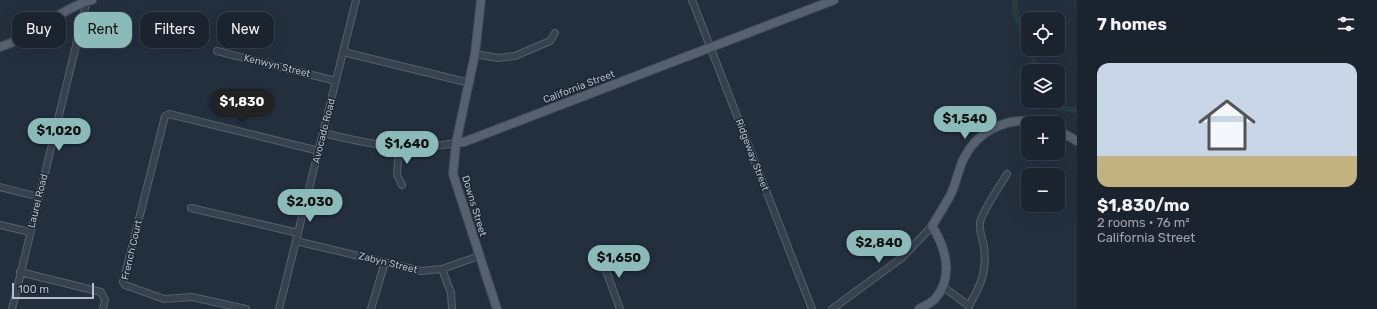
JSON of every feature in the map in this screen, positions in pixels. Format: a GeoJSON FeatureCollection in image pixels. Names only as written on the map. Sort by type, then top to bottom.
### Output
{"type":"FeatureCollection","features":[{"type":"Feature","properties":{"kind":"main road"},"geometry":{"type":"LineString","coordinates":[[0,47],[21,38],[89,0]]}},
{"type":"Feature","properties":{"kind":"main road","name":"Downs Street"},"geometry":{"type":"LineString","coordinates":[[481,0],[475,54],[470,84],[456,143],[453,174],[497,309]]}},
{"type":"Feature","properties":{"kind":"main road","name":"California Street"},"geometry":{"type":"LineString","coordinates":[[456,143],[464,142],[834,0]]}},
{"type":"Feature","properties":{"kind":"main road"},"geometry":{"type":"LineString","coordinates":[[919,309],[934,299],[944,280],[947,258],[939,238],[932,226],[950,196],[963,161],[982,135],[991,129],[1009,122],[1021,121]]}},
{"type":"Feature","properties":{"kind":"main road"},"geometry":{"type":"LineString","coordinates":[[1065,134],[1077,141]]}},
{"type":"Feature","properties":{"kind":"street","name":"Laurel Road"},"geometry":{"type":"LineString","coordinates":[[12,309],[89,0]]}},
{"type":"Feature","properties":{"kind":"street","name":"Avocado Road"},"geometry":{"type":"LineString","coordinates":[[279,309],[356,0]]}},
{"type":"Feature","properties":{"kind":"street","name":"Ridgeway Street"},"geometry":{"type":"LineString","coordinates":[[692,0],[812,309]]}},
{"type":"Feature","properties":{"kind":"street"},"geometry":{"type":"LineString","coordinates":[[475,54],[498,58],[514,56],[550,40],[555,33]]}},
{"type":"Feature","properties":{"kind":"street","name":"Kenwyn Street"},"geometry":{"type":"LineString","coordinates":[[218,51],[336,81]]}},
{"type":"Feature","properties":{"kind":"street"},"geometry":{"type":"LineString","coordinates":[[343,52],[470,84]]}},
{"type":"Feature","properties":{"kind":"street","name":"French Court"},"geometry":{"type":"LineString","coordinates":[[246,309],[192,296],[164,299],[125,285],[124,282],[165,116],[169,114],[319,151]]}},
{"type":"Feature","properties":{"kind":"street","name":"California Street"},"geometry":{"type":"LineString","coordinates":[[323,132],[373,145],[399,148],[413,148],[456,143]]}},
{"type":"Feature","properties":{"kind":"street"},"geometry":{"type":"LineString","coordinates":[[399,148],[397,175],[402,184]]}},
{"type":"Feature","properties":{"kind":"street"},"geometry":{"type":"LineString","coordinates":[[942,286],[969,306],[983,280],[984,274],[985,258],[980,233],[981,220],[1007,174]]}},
{"type":"Feature","properties":{"kind":"street"},"geometry":{"type":"LineString","coordinates":[[0,187],[39,197]]}},
{"type":"Feature","properties":{"kind":"street"},"geometry":{"type":"LineString","coordinates":[[192,208],[298,233]]}},
{"type":"Feature","properties":{"kind":"street"},"geometry":{"type":"LineString","coordinates":[[0,225],[30,232]]}},
{"type":"Feature","properties":{"kind":"street"},"geometry":{"type":"LineString","coordinates":[[832,309],[903,257],[932,226]]}},
{"type":"Feature","properties":{"kind":"street","name":"Zabyn Street"},"geometry":{"type":"LineString","coordinates":[[296,241],[421,271],[442,269],[479,256]]}},
{"type":"Feature","properties":{"kind":"street"},"geometry":{"type":"LineString","coordinates":[[600,254],[620,309]]}},
{"type":"Feature","properties":{"kind":"street"},"geometry":{"type":"LineString","coordinates":[[371,309],[385,262]]}},
{"type":"Feature","properties":{"kind":"street"},"geometry":{"type":"LineString","coordinates":[[442,269],[451,293],[452,309]]}},
{"type":"Feature","properties":{"kind":"street"},"geometry":{"type":"LineString","coordinates":[[20,272],[101,292],[104,300],[103,309]]}},
{"type":"Feature","properties":{"kind":"green space"},"geometry":{"type":"Polygon","coordinates":[[[1012,0],[1018,0],[1021,19],[1021,36],[1012,12],[1012,0]]]}},
{"type":"Feature","properties":{"kind":"green space"},"geometry":{"type":"Polygon","coordinates":[[[1028,56],[1036,56],[1038,64],[1031,64],[1028,56]]]}},
{"type":"Feature","properties":{"kind":"green space"},"geometry":{"type":"Polygon","coordinates":[[[1065,105],[1077,107],[1077,113],[1060,111],[1056,108],[1065,108],[1065,105]]]}}]}
